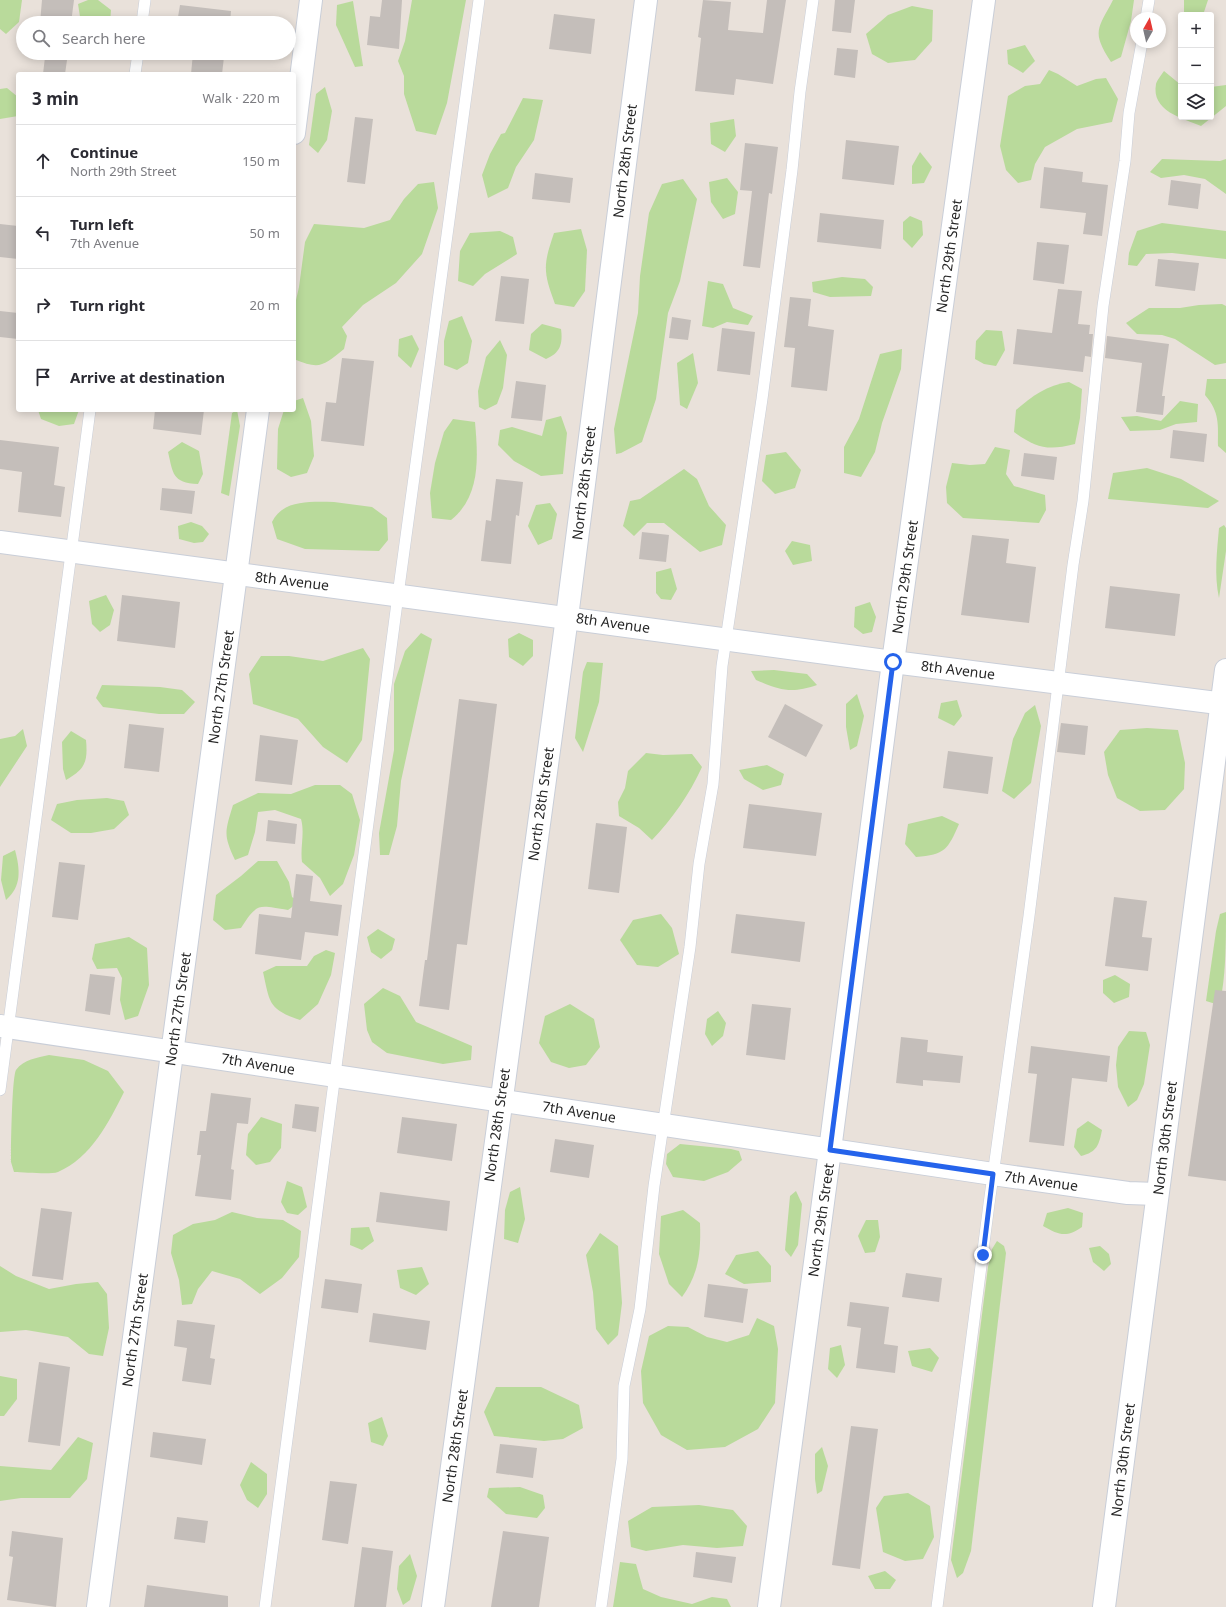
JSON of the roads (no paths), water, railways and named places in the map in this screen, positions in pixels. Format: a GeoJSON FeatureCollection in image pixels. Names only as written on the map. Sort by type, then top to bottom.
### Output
{"type":"FeatureCollection","features":[{"type":"Feature","properties":{"kind":"street"},"geometry":{"type":"LineString","coordinates":[[296,118],[312,0]]}},
{"type":"Feature","properties":{"kind":"street","name":"North 28th Street"},"geometry":{"type":"LineString","coordinates":[[433,1607],[500,1100],[567,617],[646,0]]}},
{"type":"Feature","properties":{"kind":"street","name":"North 29th Street"},"geometry":{"type":"LineString","coordinates":[[769,1607],[893,662],[984,0]]}},
{"type":"Feature","properties":{"kind":"street","name":"North 27th Street"},"geometry":{"type":"LineString","coordinates":[[98,1607],[258,412]]}},
{"type":"Feature","properties":{"kind":"street","name":"8th Avenue"},"geometry":{"type":"LineString","coordinates":[[0,542],[893,662],[1224,704]]}},
{"type":"Feature","properties":{"kind":"street","name":"North 30th Street"},"geometry":{"type":"LineString","coordinates":[[1104,1607],[1224,704],[1226,670]]}},
{"type":"Feature","properties":{"kind":"street","name":"7th Avenue"},"geometry":{"type":"LineString","coordinates":[[4,1026],[993,1174],[1128,1193],[1158,1194]]}},
{"type":"Feature","properties":{"kind":"lane"},"geometry":{"type":"LineString","coordinates":[[143,16],[145,0]]}},
{"type":"Feature","properties":{"kind":"lane"},"geometry":{"type":"LineString","coordinates":[[265,1607],[398,595],[479,0]]}},
{"type":"Feature","properties":{"kind":"lane"},"geometry":{"type":"LineString","coordinates":[[601,1607],[622,1459],[624,1386],[640,1309],[654,1186],[690,947],[699,864],[713,784],[722,666],[784,233],[813,0]]}},
{"type":"Feature","properties":{"kind":"lane"},"geometry":{"type":"LineString","coordinates":[[1147,12],[1149,0]]}},
{"type":"Feature","properties":{"kind":"lane"},"geometry":{"type":"LineString","coordinates":[[937,1607],[993,1174],[1030,916],[1073,564],[1083,501],[1103,306],[1125,161],[1129,113],[1141,48]]}},
{"type":"Feature","properties":{"kind":"lane"},"geometry":{"type":"LineString","coordinates":[[135,72],[137,60]]}},
{"type":"Feature","properties":{"kind":"lane"},"geometry":{"type":"LineString","coordinates":[[0,1090],[4,1026],[72,552],[90,412]]}}]}
